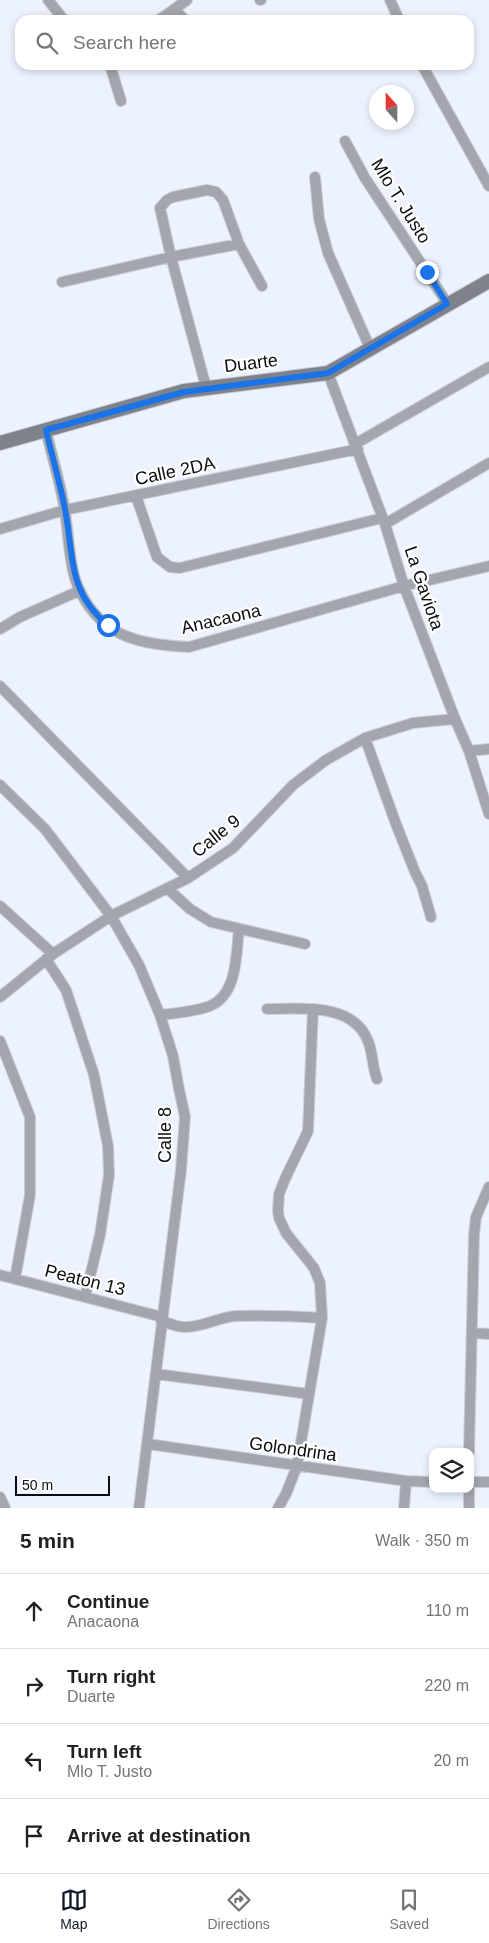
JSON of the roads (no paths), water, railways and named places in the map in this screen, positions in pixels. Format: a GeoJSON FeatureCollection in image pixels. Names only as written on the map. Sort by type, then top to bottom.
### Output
{"type":"FeatureCollection","features":[{"type":"Feature","properties":{"kind":"street"},"geometry":{"type":"LineString","coordinates":[[48,0],[60,15]]}},
{"type":"Feature","properties":{"kind":"street"},"geometry":{"type":"LineString","coordinates":[[166,15],[187,0]]}},
{"type":"Feature","properties":{"kind":"street"},"geometry":{"type":"LineString","coordinates":[[390,0],[397,15]]}},
{"type":"Feature","properties":{"kind":"street"},"geometry":{"type":"LineString","coordinates":[[174,9],[179,15]]}},
{"type":"Feature","properties":{"kind":"street"},"geometry":{"type":"LineString","coordinates":[[112,70],[121,101]]}},
{"type":"Feature","properties":{"kind":"street"},"geometry":{"type":"LineString","coordinates":[[425,70],[489,186]]}},
{"type":"Feature","properties":{"kind":"street","name":"Mlo T. Justo"},"geometry":{"type":"LineString","coordinates":[[345,141],[365,178],[447,304]]}},
{"type":"Feature","properties":{"kind":"street"},"geometry":{"type":"LineString","coordinates":[[315,177],[319,219],[328,253],[370,348]]}},
{"type":"Feature","properties":{"kind":"street"},"geometry":{"type":"LineString","coordinates":[[206,388],[160,208],[167,200],[173,197],[207,190],[220,195],[239,244],[262,286]]}},
{"type":"Feature","properties":{"kind":"street"},"geometry":{"type":"LineString","coordinates":[[62,282],[239,244]]}},
{"type":"Feature","properties":{"kind":"street","name":"Duarte"},"geometry":{"type":"LineString","coordinates":[[0,443],[184,392],[328,373],[489,280]]}},
{"type":"Feature","properties":{"kind":"street","name":"Calle 2DA"},"geometry":{"type":"LineString","coordinates":[[0,529],[65,510],[357,447],[489,366]]}},
{"type":"Feature","properties":{"kind":"street","name":"La Gaviota"},"geometry":{"type":"LineString","coordinates":[[328,373],[384,521],[404,586],[469,751],[489,814]]}},
{"type":"Feature","properties":{"kind":"street","name":"Anacaona"},"geometry":{"type":"LineString","coordinates":[[46,430],[65,510],[73,568],[79,591],[97,617],[118,634],[139,641],[164,646],[189,647],[404,586],[489,566]]}},
{"type":"Feature","properties":{"kind":"street"},"geometry":{"type":"LineString","coordinates":[[136,496],[157,557],[170,568],[180,568],[384,521],[489,462]]}},
{"type":"Feature","properties":{"kind":"street"},"geometry":{"type":"LineString","coordinates":[[0,628],[79,591]]}},
{"type":"Feature","properties":{"kind":"street"},"geometry":{"type":"LineString","coordinates":[[0,686],[188,878]]}},
{"type":"Feature","properties":{"kind":"street","name":"Calle 9"},"geometry":{"type":"LineString","coordinates":[[0,997],[49,956],[111,916],[188,878],[233,848],[293,785],[326,760],[365,738],[413,723],[455,719]]}},
{"type":"Feature","properties":{"kind":"street"},"geometry":{"type":"LineString","coordinates":[[365,738],[396,824],[422,886],[431,917]]}},
{"type":"Feature","properties":{"kind":"street"},"geometry":{"type":"LineString","coordinates":[[469,751],[489,749]]}},
{"type":"Feature","properties":{"kind":"street","name":"Calle 8"},"geometry":{"type":"LineString","coordinates":[[0,785],[45,829],[111,916],[139,965],[160,1015],[172,1056],[185,1117],[181,1170],[139,1508]]}},
{"type":"Feature","properties":{"kind":"street"},"geometry":{"type":"LineString","coordinates":[[167,888],[190,909],[205,919],[305,944]]}},
{"type":"Feature","properties":{"kind":"street"},"geometry":{"type":"LineString","coordinates":[[0,906],[49,956],[66,990],[91,1066],[108,1146],[109,1176],[102,1227],[85,1297]]}},
{"type":"Feature","properties":{"kind":"street"},"geometry":{"type":"LineString","coordinates":[[160,1015],[198,1009],[219,1001],[233,977],[239,929]]}},
{"type":"Feature","properties":{"kind":"street"},"geometry":{"type":"LineString","coordinates":[[266,1009],[313,1010],[338,1013],[348,1017],[356,1023],[368,1040],[377,1079]]}},
{"type":"Feature","properties":{"kind":"street"},"geometry":{"type":"LineString","coordinates":[[278,1508],[286,1494],[297,1466],[322,1318],[320,1284],[314,1268],[286,1233],[278,1211],[279,1194],[308,1131],[313,1010]]}},
{"type":"Feature","properties":{"kind":"street"},"geometry":{"type":"LineString","coordinates":[[0,1041],[30,1118],[30,1195],[15,1279]]}},
{"type":"Feature","properties":{"kind":"street"},"geometry":{"type":"LineString","coordinates":[[469,1448],[474,1235],[476,1218],[489,1187]]}},
{"type":"Feature","properties":{"kind":"street","name":"Peaton 13"},"geometry":{"type":"LineString","coordinates":[[0,1275],[162,1319],[182,1328],[197,1326],[222,1317],[236,1316],[322,1318]]}},
{"type":"Feature","properties":{"kind":"street"},"geometry":{"type":"LineString","coordinates":[[472,1333],[489,1334]]}},
{"type":"Feature","properties":{"kind":"street"},"geometry":{"type":"LineString","coordinates":[[156,1374],[309,1394]]}},
{"type":"Feature","properties":{"kind":"street","name":"Golondrina"},"geometry":{"type":"LineString","coordinates":[[148,1444],[406,1482],[429,1482]]}},
{"type":"Feature","properties":{"kind":"street"},"geometry":{"type":"LineString","coordinates":[[404,1508],[406,1482]]}},
{"type":"Feature","properties":{"kind":"street"},"geometry":{"type":"LineString","coordinates":[[474,1482],[489,1482]]}},
{"type":"Feature","properties":{"kind":"street"},"geometry":{"type":"LineString","coordinates":[[468,1493],[469,1508]]}},
{"type":"Feature","properties":{"kind":"street"},"geometry":{"type":"LineString","coordinates":[[0,1497],[5,1508]]}}]}
